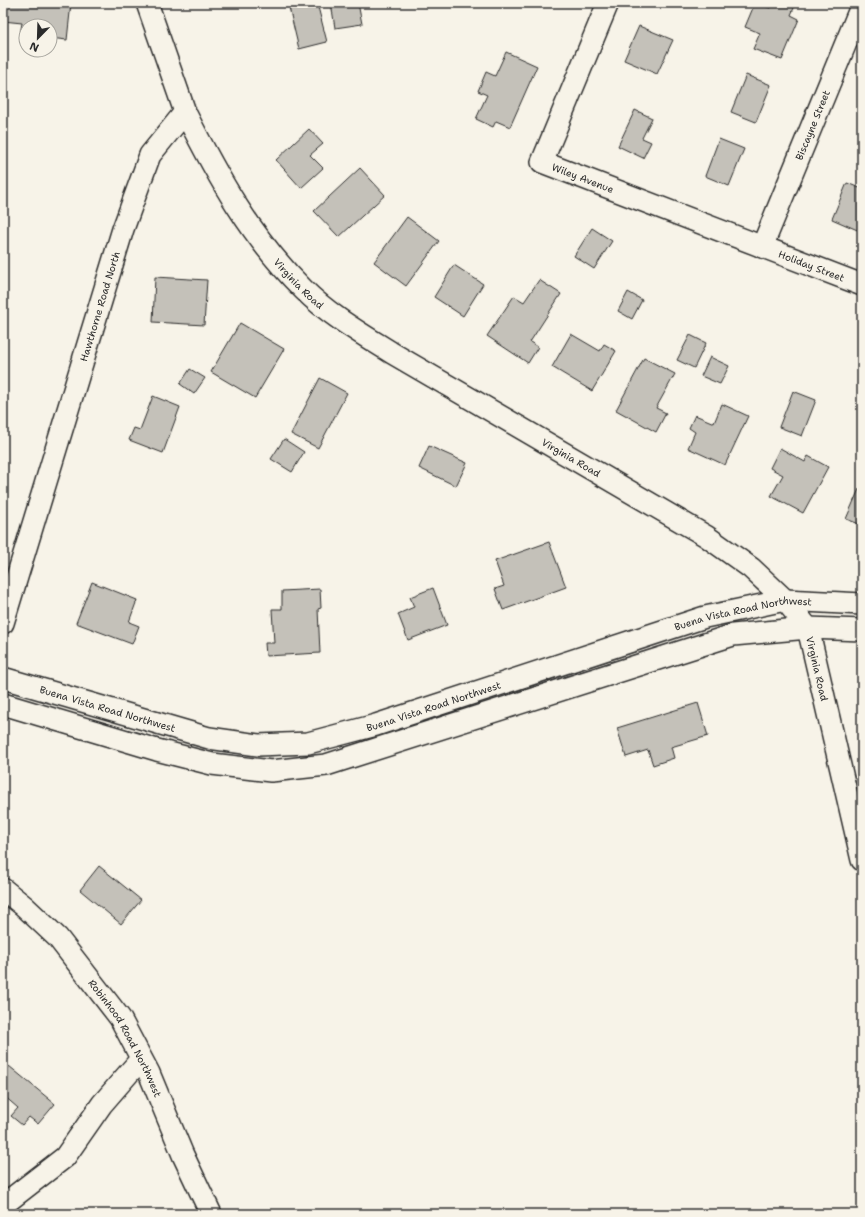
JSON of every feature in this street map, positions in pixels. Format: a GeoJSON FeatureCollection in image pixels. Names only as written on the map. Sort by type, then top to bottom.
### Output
{"type":"FeatureCollection","features":[{"type":"Feature","properties":{"kind":"street"},"geometry":{"type":"LineString","coordinates":[[146,3],[185,112]]}},
{"type":"Feature","properties":{"kind":"street","name":"Wiley Avenue"},"geometry":{"type":"LineString","coordinates":[[608,3],[542,162],[762,247]]}},
{"type":"Feature","properties":{"kind":"street","name":"Biscayne Street"},"geometry":{"type":"LineString","coordinates":[[762,247],[862,4]]}},
{"type":"Feature","properties":{"kind":"street","name":"Virginia Road"},"geometry":{"type":"LineString","coordinates":[[185,112],[212,166],[243,215],[274,259],[304,291],[342,321],[392,353],[706,536],[750,568],[785,600],[808,628],[862,860]]}},
{"type":"Feature","properties":{"kind":"street","name":"Hawthorne Road North"},"geometry":{"type":"LineString","coordinates":[[3,623],[123,229],[150,155],[185,112]]}},
{"type":"Feature","properties":{"kind":"street","name":"Holiday Street"},"geometry":{"type":"LineString","coordinates":[[762,247],[862,285]]}},
{"type":"Feature","properties":{"kind":"street","name":"Buena Vista Road Northwest"},"geometry":{"type":"LineString","coordinates":[[3,678],[208,738],[258,745],[308,743],[376,725],[705,617],[785,600],[862,604]]}},
{"type":"Feature","properties":{"kind":"street","name":"Buena Vista Road Northwest"},"geometry":{"type":"LineString","coordinates":[[3,704],[150,748],[212,764],[271,771],[326,765],[733,636],[808,628],[862,630]]}},
{"type":"Feature","properties":{"kind":"street","name":"Robinhood Road Northwest"},"geometry":{"type":"LineString","coordinates":[[3,889],[24,906],[58,938],[120,1018],[141,1059],[210,1214]]}},
{"type":"Feature","properties":{"kind":"street"},"geometry":{"type":"LineString","coordinates":[[3,1205],[65,1157],[102,1104],[141,1059]]}},
{"type":"Feature","properties":{"kind":"building"},"geometry":{"type":"Polygon","coordinates":[[[3,3],[71,3],[67,40],[58,39],[58,18],[18,18],[18,23],[3,21],[3,3]]]}},
{"type":"Feature","properties":{"kind":"building"},"geometry":{"type":"Polygon","coordinates":[[[288,3],[317,3],[327,42],[299,49],[288,3]]]}},
{"type":"Feature","properties":{"kind":"building"},"geometry":{"type":"Polygon","coordinates":[[[331,3],[358,3],[362,24],[335,28],[331,3]]]}},
{"type":"Feature","properties":{"kind":"building"},"geometry":{"type":"Polygon","coordinates":[[[755,3],[770,8],[772,3],[796,3],[791,15],[799,19],[782,60],[753,49],[760,33],[745,27],[755,3]]]}},
{"type":"Feature","properties":{"kind":"building"},"geometry":{"type":"Polygon","coordinates":[[[639,26],[673,40],[657,74],[624,60],[639,26]]]}},
{"type":"Feature","properties":{"kind":"building"},"geometry":{"type":"Polygon","coordinates":[[[506,52],[537,66],[510,127],[496,121],[493,127],[476,119],[487,95],[478,91],[486,72],[495,76],[506,52]]]}},
{"type":"Feature","properties":{"kind":"building"},"geometry":{"type":"Polygon","coordinates":[[[746,75],[771,85],[756,122],[731,112],[746,75]]]}},
{"type":"Feature","properties":{"kind":"building"},"geometry":{"type":"Polygon","coordinates":[[[635,110],[652,118],[642,138],[651,142],[643,158],[618,146],[635,110]]]}},
{"type":"Feature","properties":{"kind":"building"},"geometry":{"type":"Polygon","coordinates":[[[309,129],[323,144],[310,155],[323,168],[301,188],[276,160],[309,129]]]}},
{"type":"Feature","properties":{"kind":"building"},"geometry":{"type":"Polygon","coordinates":[[[719,139],[744,149],[729,186],[705,176],[719,139]]]}},
{"type":"Feature","properties":{"kind":"building"},"geometry":{"type":"Polygon","coordinates":[[[360,168],[385,195],[339,237],[314,211],[360,168]]]}},
{"type":"Feature","properties":{"kind":"building"},"geometry":{"type":"Polygon","coordinates":[[[847,183],[862,189],[862,232],[832,219],[847,183]]]}},
{"type":"Feature","properties":{"kind":"building"},"geometry":{"type":"Polygon","coordinates":[[[407,217],[439,241],[406,286],[374,262],[407,217]]]}},
{"type":"Feature","properties":{"kind":"building"},"geometry":{"type":"Polygon","coordinates":[[[592,228],[612,241],[594,269],[574,256],[592,228]]]}},
{"type":"Feature","properties":{"kind":"building"},"geometry":{"type":"Polygon","coordinates":[[[454,265],[483,284],[463,316],[434,297],[454,265]]]}},
{"type":"Feature","properties":{"kind":"building"},"geometry":{"type":"Polygon","coordinates":[[[155,277],[207,280],[204,325],[153,322],[155,277]]]}},
{"type":"Feature","properties":{"kind":"building"},"geometry":{"type":"Polygon","coordinates":[[[539,280],[561,294],[530,342],[538,347],[528,363],[487,336],[514,296],[524,302],[539,280]]]}},
{"type":"Feature","properties":{"kind":"building"},"geometry":{"type":"Polygon","coordinates":[[[628,292],[642,300],[632,319],[618,311],[628,292]]]}},
{"type":"Feature","properties":{"kind":"building"},"geometry":{"type":"Polygon","coordinates":[[[240,323],[284,349],[255,398],[211,372],[240,323]]]}},
{"type":"Feature","properties":{"kind":"building"},"geometry":{"type":"Polygon","coordinates":[[[571,334],[600,351],[604,344],[616,351],[592,391],[552,367],[571,334]]]}},
{"type":"Feature","properties":{"kind":"building"},"geometry":{"type":"Polygon","coordinates":[[[690,335],[706,343],[694,368],[677,360],[690,335]]]}},
{"type":"Feature","properties":{"kind":"building"},"geometry":{"type":"Polygon","coordinates":[[[710,357],[729,366],[720,384],[701,376],[710,357]]]}},
{"type":"Feature","properties":{"kind":"building"},"geometry":{"type":"Polygon","coordinates":[[[644,358],[675,374],[656,408],[666,413],[656,432],[616,410],[644,358]]]}},
{"type":"Feature","properties":{"kind":"building"},"geometry":{"type":"Polygon","coordinates":[[[190,369],[205,378],[194,394],[180,384],[190,369]]]}},
{"type":"Feature","properties":{"kind":"building"},"geometry":{"type":"Polygon","coordinates":[[[320,378],[347,393],[318,448],[291,434],[320,378]]]}},
{"type":"Feature","properties":{"kind":"building"},"geometry":{"type":"Polygon","coordinates":[[[793,391],[816,400],[802,436],[779,427],[793,391]]]}},
{"type":"Feature","properties":{"kind":"building"},"geometry":{"type":"Polygon","coordinates":[[[153,396],[180,407],[163,453],[129,440],[134,428],[140,430],[153,396]]]}},
{"type":"Feature","properties":{"kind":"building"},"geometry":{"type":"Polygon","coordinates":[[[722,404],[748,416],[725,465],[688,448],[695,432],[689,428],[695,415],[714,423],[722,404]]]}},
{"type":"Feature","properties":{"kind":"building"},"geometry":{"type":"Polygon","coordinates":[[[284,439],[304,452],[292,472],[271,459],[284,439]]]}},
{"type":"Feature","properties":{"kind":"building"},"geometry":{"type":"Polygon","coordinates":[[[429,446],[467,463],[456,486],[419,468],[429,446]]]}},
{"type":"Feature","properties":{"kind":"building"},"geometry":{"type":"Polygon","coordinates":[[[780,448],[805,462],[808,456],[828,467],[803,513],[771,496],[783,475],[770,468],[780,448]]]}},
{"type":"Feature","properties":{"kind":"building"},"geometry":{"type":"Polygon","coordinates":[[[859,489],[862,490],[862,525],[846,519],[859,489]]]}},
{"type":"Feature","properties":{"kind":"building"},"geometry":{"type":"Polygon","coordinates":[[[549,542],[566,587],[503,610],[495,589],[504,586],[495,561],[549,542]]]}},
{"type":"Feature","properties":{"kind":"building"},"geometry":{"type":"Polygon","coordinates":[[[92,582],[137,600],[129,622],[139,626],[132,644],[76,623],[92,582]]]}},
{"type":"Feature","properties":{"kind":"building"},"geometry":{"type":"Polygon","coordinates":[[[433,588],[447,625],[408,640],[398,614],[414,607],[410,597],[433,588]]]}},
{"type":"Feature","properties":{"kind":"building"},"geometry":{"type":"Polygon","coordinates":[[[320,589],[321,608],[318,609],[320,653],[266,656],[265,643],[274,643],[272,609],[282,609],[282,591],[320,589]]]}},
{"type":"Feature","properties":{"kind":"building"},"geometry":{"type":"Polygon","coordinates":[[[698,703],[708,736],[671,747],[674,758],[653,765],[648,750],[626,757],[617,728],[698,703]]]}},
{"type":"Feature","properties":{"kind":"building"},"geometry":{"type":"Polygon","coordinates":[[[99,866],[141,900],[121,924],[80,890],[99,866]]]}},
{"type":"Feature","properties":{"kind":"building"},"geometry":{"type":"Polygon","coordinates":[[[9,1066],[55,1104],[38,1124],[29,1117],[22,1125],[11,1116],[18,1108],[3,1095],[3,1072],[9,1066]]]}}]}
